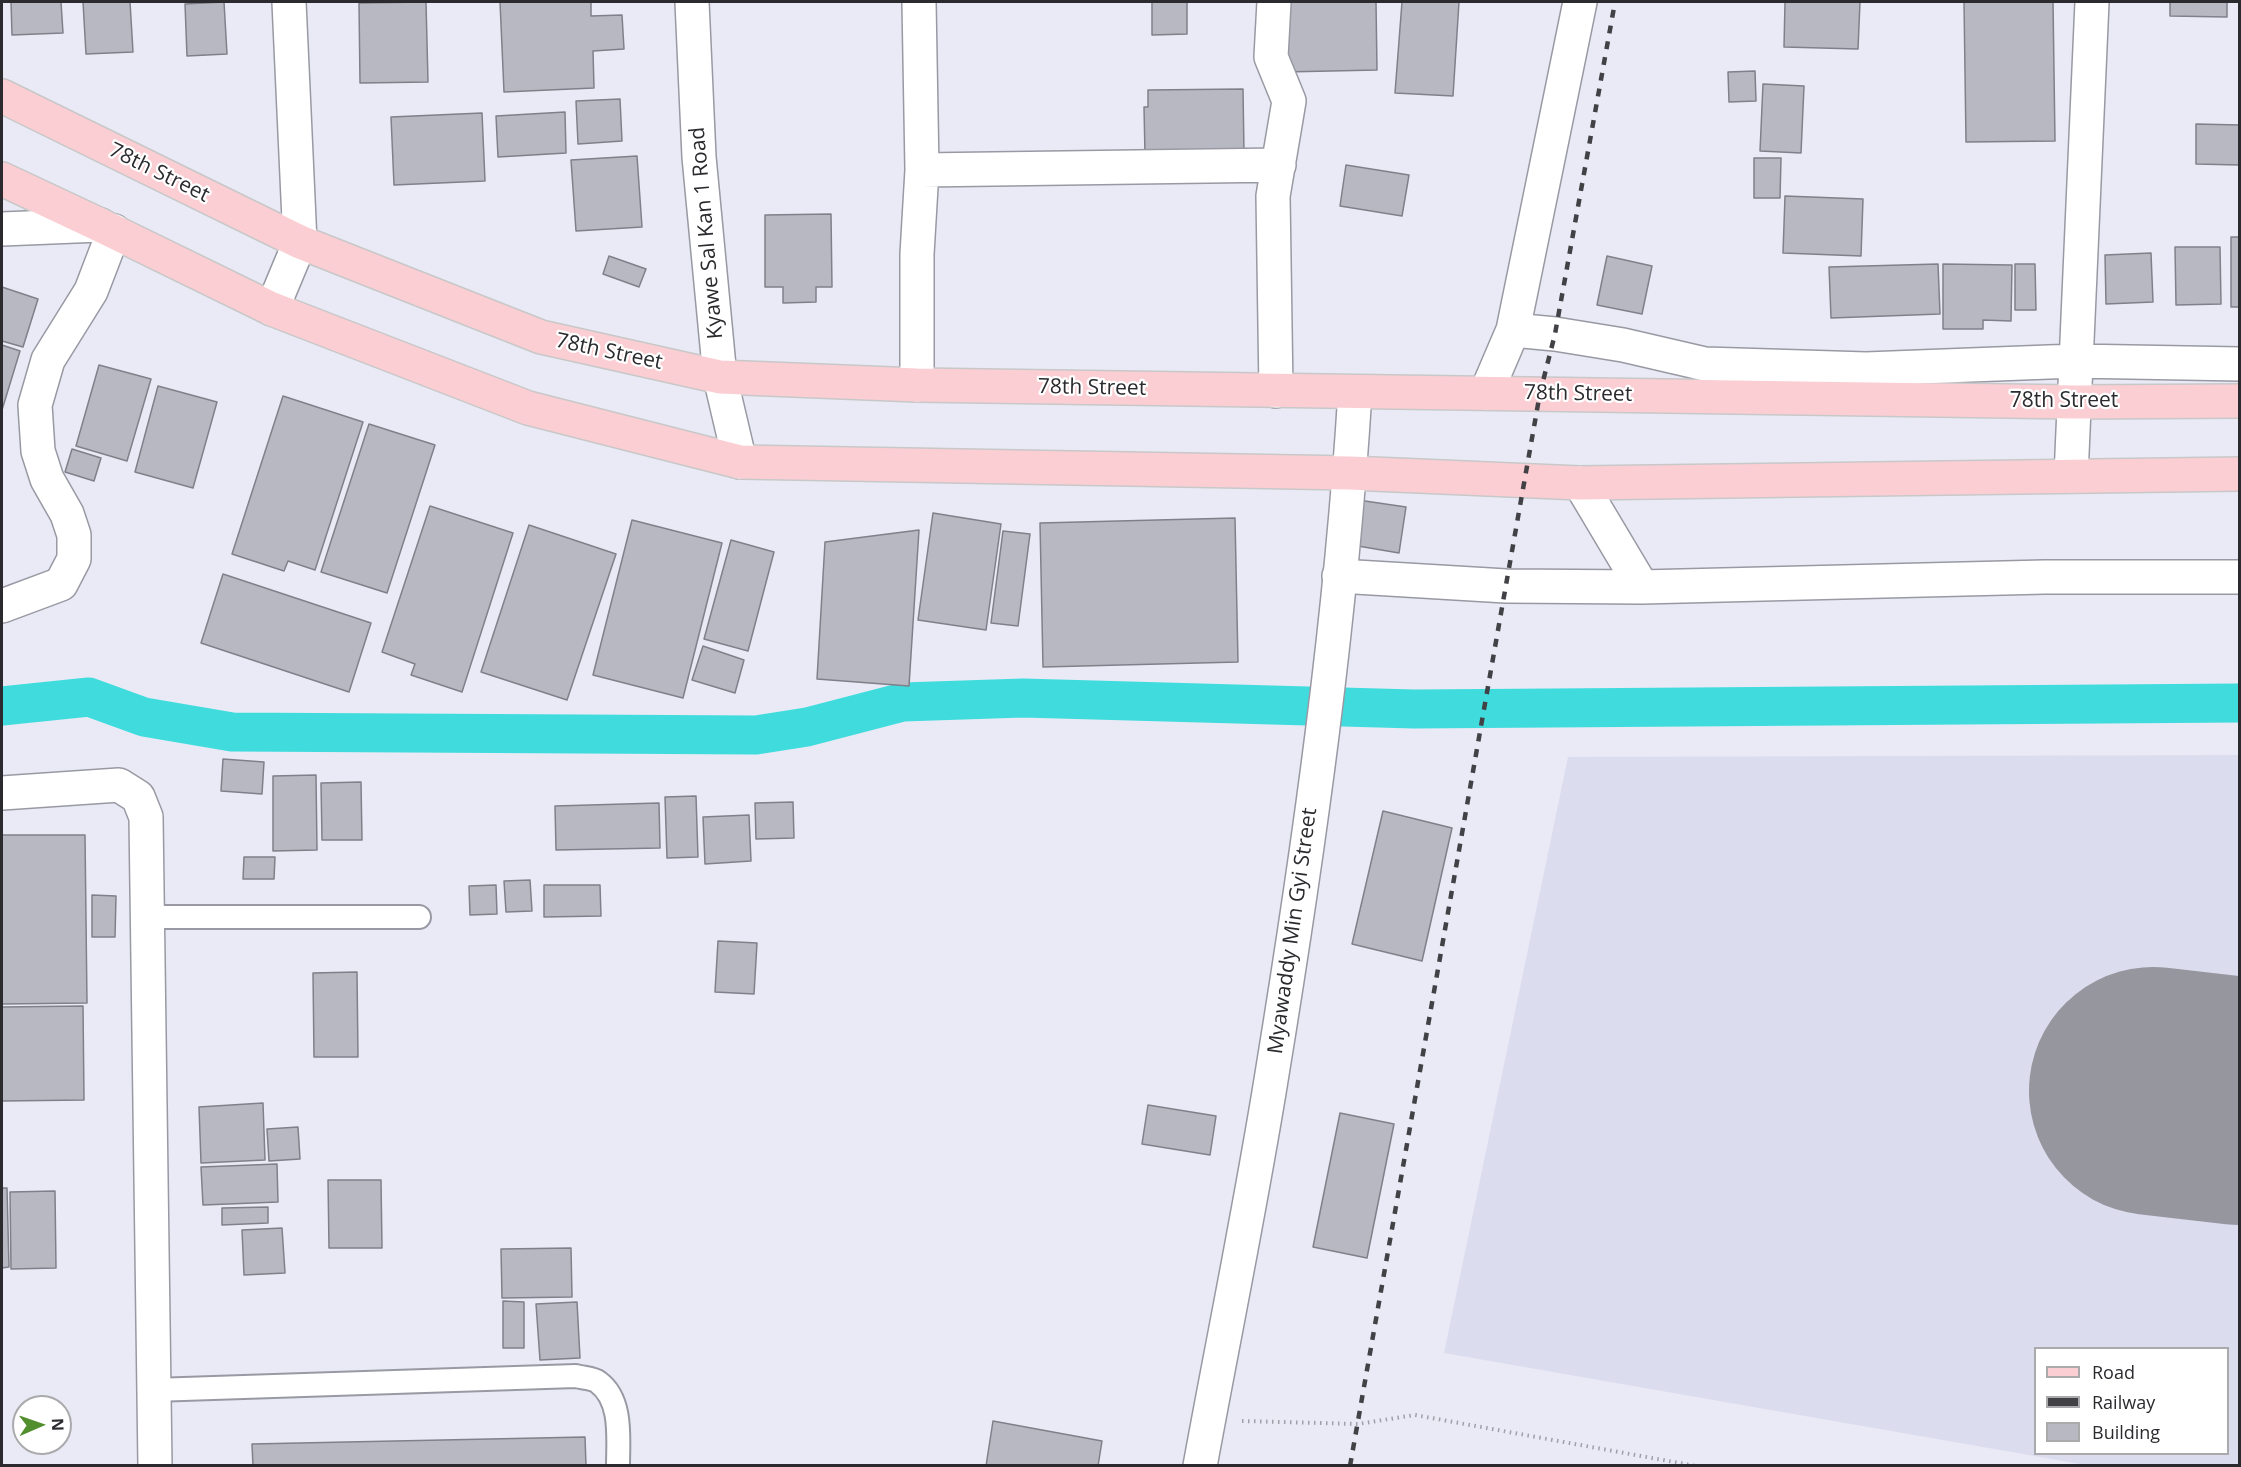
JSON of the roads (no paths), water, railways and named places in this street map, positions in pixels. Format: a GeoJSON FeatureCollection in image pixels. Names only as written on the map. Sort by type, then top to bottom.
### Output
{"type":"FeatureCollection","features":[{"type":"Feature","properties":{"kind":"main road","name":"78th Street"},"geometry":{"type":"LineString","coordinates":[[2,96],[300,242],[541,337],[720,377],[916,385],[1276,391],[2074,402],[2240,401]]}},
{"type":"Feature","properties":{"kind":"main road"},"geometry":{"type":"LineString","coordinates":[[2,179],[272,309],[528,408],[740,462],[1350,473],[1580,483],[2240,474]]}},
{"type":"Feature","properties":{"kind":"street"},"geometry":{"type":"LineString","coordinates":[[272,309],[300,242],[289,2]]}},
{"type":"Feature","properties":{"kind":"street","name":"Kyawe Sal Kan 1 Road"},"geometry":{"type":"LineString","coordinates":[[692,2],[699,157],[720,377],[740,462]]}},
{"type":"Feature","properties":{"kind":"street"},"geometry":{"type":"LineString","coordinates":[[916,385],[917,254],[922,170],[919,2]]}},
{"type":"Feature","properties":{"kind":"street"},"geometry":{"type":"LineString","coordinates":[[1274,2],[1271,57],[1289,101],[1273,196],[1276,391]]}},
{"type":"Feature","properties":{"kind":"street"},"geometry":{"type":"LineString","coordinates":[[1486,393],[1512,330],[1580,2]]}},
{"type":"Feature","properties":{"kind":"street"},"geometry":{"type":"LineString","coordinates":[[2071,476],[2092,2]]}},
{"type":"Feature","properties":{"kind":"street"},"geometry":{"type":"LineString","coordinates":[[922,170],[1280,165]]}},
{"type":"Feature","properties":{"kind":"street"},"geometry":{"type":"LineString","coordinates":[[2,229],[107,228],[91,291],[48,360],[35,405],[38,451],[47,479],[67,514],[74,535],[74,559],[61,584],[2,606]]}},
{"type":"Feature","properties":{"kind":"street"},"geometry":{"type":"LineString","coordinates":[[1512,330],[1623,345],[1705,363],[1866,369],[2075,361],[2240,364]]}},
{"type":"Feature","properties":{"kind":"street","name":"Myawaddy Min Gyi Street"},"geometry":{"type":"LineString","coordinates":[[1200,1466],[1272,1075],[1323,735],[1350,473],[1355,392]]}},
{"type":"Feature","properties":{"kind":"street"},"geometry":{"type":"LineString","coordinates":[[1580,483],[1642,587]]}},
{"type":"Feature","properties":{"kind":"street"},"geometry":{"type":"LineString","coordinates":[[1339,576],[1506,586],[1642,587],[2044,577],[2240,577]]}},
{"type":"Feature","properties":{"kind":"street"},"geometry":{"type":"LineString","coordinates":[[2,793],[119,785],[138,797],[146,816],[155,1466]]}},
{"type":"Feature","properties":{"kind":"lane"},"geometry":{"type":"LineString","coordinates":[[148,917],[419,917]]}},
{"type":"Feature","properties":{"kind":"lane"},"geometry":{"type":"LineString","coordinates":[[153,1390],[576,1376],[597,1381],[612,1397],[617,1423],[618,1466]]}},
{"type":"Feature","properties":{"kind":"waterway"},"geometry":{"type":"LineString","coordinates":[[2,706],[89,697],[144,717],[232,732],[756,735],[807,727],[903,702],[1023,698],[1414,709],[2240,703]]}},
{"type":"Feature","properties":{"kind":"railway"},"geometry":{"type":"LineString","coordinates":[[1350,1466],[1540,393],[1555,334],[1615,2]]}}]}
